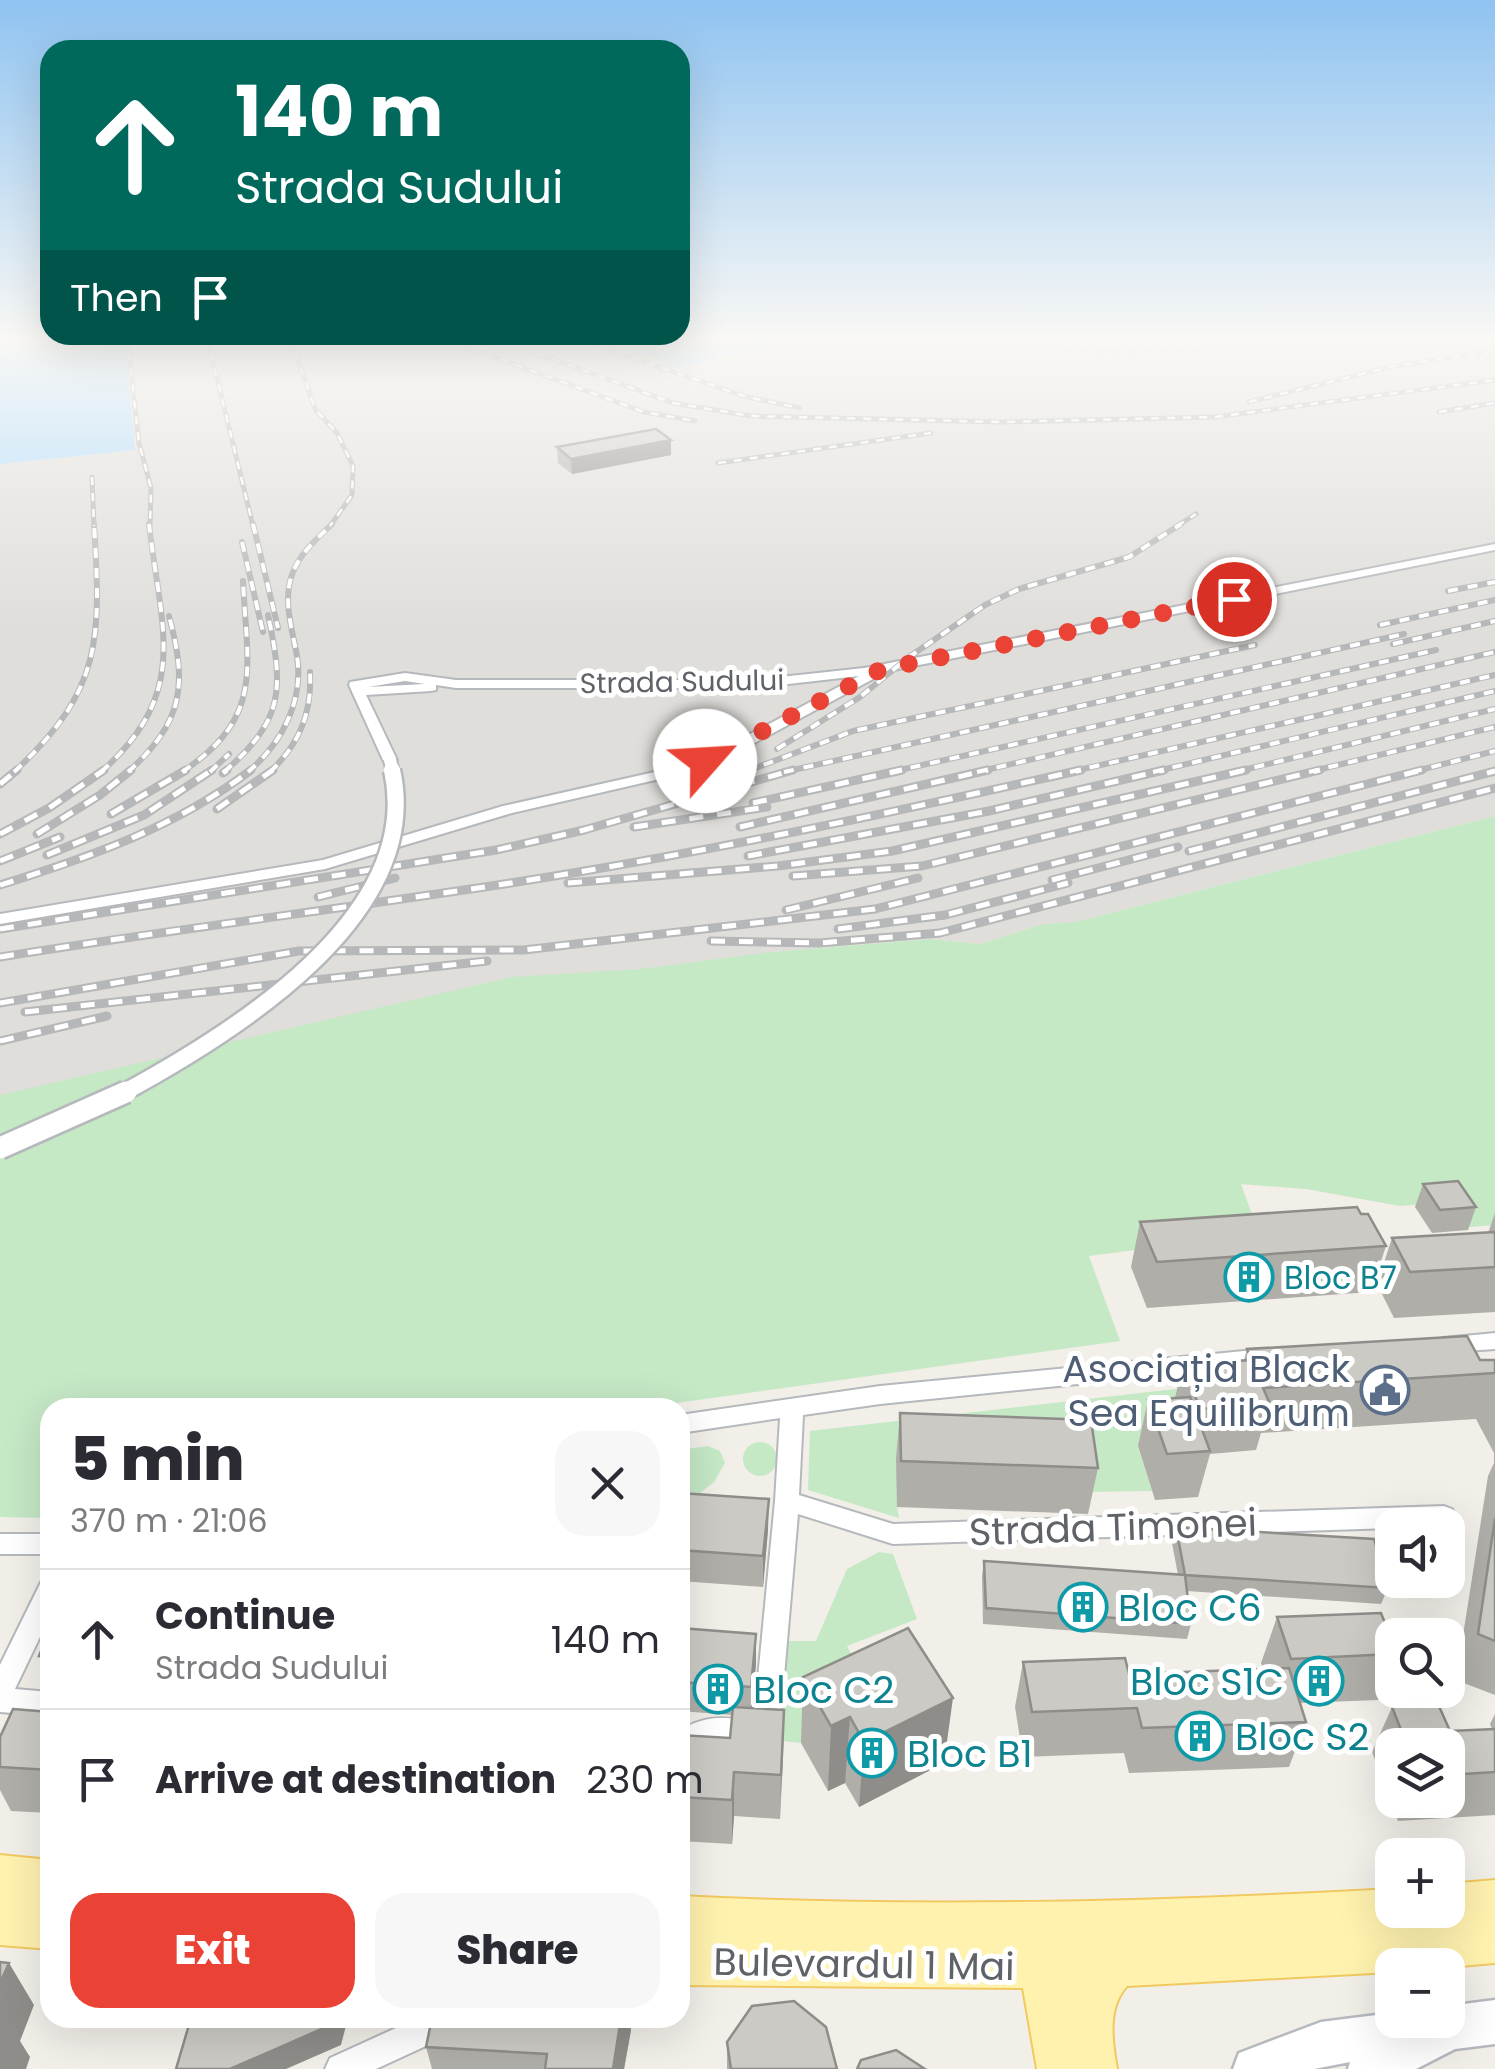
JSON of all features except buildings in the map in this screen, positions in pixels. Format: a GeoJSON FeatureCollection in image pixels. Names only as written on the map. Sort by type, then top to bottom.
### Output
{"type":"FeatureCollection","features":[{"type":"Feature","properties":{"kind":"main road"},"geometry":{"type":"LineString","coordinates":[[0,1878],[40,1881]]}},
{"type":"Feature","properties":{"kind":"main road"},"geometry":{"type":"LineString","coordinates":[[1465,1906],[1495,1903]]}},
{"type":"Feature","properties":{"kind":"main road"},"geometry":{"type":"LineString","coordinates":[[1042,1945],[1053,1952],[1069,1937],[1154,1932],[1209,1922],[1375,1913]]}},
{"type":"Feature","properties":{"kind":"main road","name":"Bulevardul 1 Mai"},"geometry":{"type":"LineString","coordinates":[[690,1920],[1042,1945]]}},
{"type":"Feature","properties":{"kind":"main road"},"geometry":{"type":"LineString","coordinates":[[0,1922],[40,1925]]}},
{"type":"Feature","properties":{"kind":"main road"},"geometry":{"type":"LineString","coordinates":[[1042,1945],[1115,1964],[1495,1940]]}},
{"type":"Feature","properties":{"kind":"main road"},"geometry":{"type":"LineString","coordinates":[[1042,1945],[1062,2069]]}},
{"type":"Feature","properties":{"kind":"main road","name":"Bulevardul 1 Mai"},"geometry":{"type":"LineString","coordinates":[[690,1961],[1042,1945]]}},
{"type":"Feature","properties":{"kind":"main road"},"geometry":{"type":"LineString","coordinates":[[1092,2069],[1088,2036],[1093,1994],[1097,1983],[1115,1964]]}},
{"type":"Feature","properties":{"kind":"street","name":"Strada Sudului"},"geometry":{"type":"LineString","coordinates":[[357,688],[405,677],[456,684],[752,684],[882,669],[1495,547]]}},
{"type":"Feature","properties":{"kind":"street"},"geometry":{"type":"LineString","coordinates":[[0,919],[325,864],[508,809],[672,772],[742,744],[882,669]]}},
{"type":"Feature","properties":{"kind":"street","name":"Strada Sudului"},"geometry":{"type":"LineString","coordinates":[[357,688],[404,692],[456,684]]}},
{"type":"Feature","properties":{"kind":"street"},"geometry":{"type":"LineString","coordinates":[[0,1148],[76,1116],[168,1068],[248,1017],[292,981],[345,926],[380,873],[396,827],[397,790],[390,760],[357,688]]}},
{"type":"Feature","properties":{"kind":"street","name":"Strada Sudului"},"geometry":{"type":"LineString","coordinates":[[371,716],[404,692]]}},
{"type":"Feature","properties":{"kind":"street"},"geometry":{"type":"LineString","coordinates":[[1436,1346],[1495,1341]]}},
{"type":"Feature","properties":{"kind":"street"},"geometry":{"type":"LineString","coordinates":[[690,1422],[792,1406],[1149,1366],[1296,1355]]}},
{"type":"Feature","properties":{"kind":"street"},"geometry":{"type":"LineString","coordinates":[[690,1738],[708,1728],[766,1734],[792,1406]]}},
{"type":"Feature","properties":{"kind":"street","name":"Strada Timonei"},"geometry":{"type":"LineString","coordinates":[[787,1501],[893,1534],[1375,1518]]}},
{"type":"Feature","properties":{"kind":"street"},"geometry":{"type":"LineString","coordinates":[[0,1544],[40,1544]]}},
{"type":"Feature","properties":{"kind":"street"},"geometry":{"type":"LineString","coordinates":[[0,1692],[40,1610]]}},
{"type":"Feature","properties":{"kind":"street"},"geometry":{"type":"LineString","coordinates":[[0,1700],[40,1703]]}},
{"type":"Feature","properties":{"kind":"street"},"geometry":{"type":"LineString","coordinates":[[1255,2069],[1320,2044],[1474,2024]]}},
{"type":"Feature","properties":{"kind":"street"},"geometry":{"type":"LineString","coordinates":[[1370,2069],[1474,2024]]}},
{"type":"Feature","properties":{"kind":"street"},"geometry":{"type":"LineString","coordinates":[[341,2069],[430,2028]]}},
{"type":"Feature","properties":{"kind":"shaded area"},"geometry":{"type":"Polygon","coordinates":[[[133,434],[1495,434],[1495,816],[1075,922],[1043,924],[980,944],[930,939],[771,952],[0,1355],[0,464],[134,450],[133,434]]]}},
{"type":"Feature","properties":{"kind":"green space"},"geometry":{"type":"Polygon","coordinates":[[[1495,816],[1495,1225],[1470,1227],[1454,1202],[1400,1206],[1306,1189],[1241,1184],[1259,1234],[1089,1256],[1120,1341],[690,1401],[690,1398],[40,1398],[40,1518],[0,1517],[0,1095],[512,977],[640,969],[771,952],[931,939],[980,944],[1043,924],[1075,922],[1495,816]]]}},
{"type":"Feature","properties":{"kind":"green space"},"geometry":{"type":"Polygon","coordinates":[[[1219,1384],[1138,1447],[1152,1491],[1085,1492],[897,1507],[899,1518],[808,1490],[810,1431],[1219,1384]]]}},
{"type":"Feature","properties":{"kind":"green space"},"geometry":{"type":"Polygon","coordinates":[[[760,1442],[772,1447],[777,1459],[772,1471],[760,1476],[748,1471],[743,1459],[748,1447],[760,1442]]]}},
{"type":"Feature","properties":{"kind":"green space"},"geometry":{"type":"Polygon","coordinates":[[[708,1446],[720,1451],[725,1463],[714,1482],[690,1501],[690,1449],[708,1446]]]}},
{"type":"Feature","properties":{"kind":"green space"},"geometry":{"type":"Polygon","coordinates":[[[879,1552],[893,1554],[917,1619],[847,1646],[877,1706],[801,1743],[781,1741],[788,1641],[816,1641],[847,1569],[879,1552]]]}},
{"type":"Feature","properties":{"kind":"water"},"geometry":{"type":"Polygon","coordinates":[[[0,434],[133,434],[135,450],[0,464],[0,434]]]}},
{"type":"Feature","properties":{"kind":"railway"},"geometry":{"type":"LineString","coordinates":[[138,434],[151,488],[150,526]]}},
{"type":"Feature","properties":{"kind":"railway"},"geometry":{"type":"LineString","coordinates":[[230,434],[253,526]]}},
{"type":"Feature","properties":{"kind":"railway"},"geometry":{"type":"LineString","coordinates":[[330,526],[352,495],[353,466],[337,434]]}},
{"type":"Feature","properties":{"kind":"railway"},"geometry":{"type":"LineString","coordinates":[[718,463],[927,434]]}},
{"type":"Feature","properties":{"kind":"railway"},"geometry":{"type":"LineString","coordinates":[[92,477],[94,526]]}},
{"type":"Feature","properties":{"kind":"railway"},"geometry":{"type":"LineString","coordinates":[[1177,526],[1196,514]]}},
{"type":"Feature","properties":{"kind":"railway"},"geometry":{"type":"LineString","coordinates":[[14,772],[65,715],[90,660],[97,599],[94,524]]}},
{"type":"Feature","properties":{"kind":"railway"},"geometry":{"type":"LineString","coordinates":[[101,772],[129,743],[148,714],[159,686],[163,628],[149,524]]}},
{"type":"Feature","properties":{"kind":"railway"},"geometry":{"type":"LineString","coordinates":[[253,524],[278,628]]}},
{"type":"Feature","properties":{"kind":"railway"},"geometry":{"type":"LineString","coordinates":[[777,749],[860,697],[909,657],[985,605],[1019,589],[1129,557],[1181,524]]}},
{"type":"Feature","properties":{"kind":"railway"},"geometry":{"type":"LineString","coordinates":[[248,772],[271,748],[294,705],[298,673],[289,614],[290,582],[301,558],[330,526]]}},
{"type":"Feature","properties":{"kind":"railway"},"geometry":{"type":"LineString","coordinates":[[242,542],[263,632]]}},
{"type":"Feature","properties":{"kind":"railway"},"geometry":{"type":"LineString","coordinates":[[182,772],[209,752],[239,710],[247,665],[243,581]]}},
{"type":"Feature","properties":{"kind":"railway"},"geometry":{"type":"LineString","coordinates":[[1448,591],[1495,582]]}},
{"type":"Feature","properties":{"kind":"railway"},"geometry":{"type":"LineString","coordinates":[[1380,625],[1495,600]]}},
{"type":"Feature","properties":{"kind":"railway"},"geometry":{"type":"LineString","coordinates":[[224,772],[258,736],[274,702],[276,664],[268,615]]}},
{"type":"Feature","properties":{"kind":"railway"},"geometry":{"type":"LineString","coordinates":[[128,772],[160,736],[176,702],[178,663],[169,616]]}},
{"type":"Feature","properties":{"kind":"railway"},"geometry":{"type":"LineString","coordinates":[[1393,644],[1495,621]]}},
{"type":"Feature","properties":{"kind":"railway"},"geometry":{"type":"LineString","coordinates":[[784,772],[1404,634]]}},
{"type":"Feature","properties":{"kind":"railway"},"geometry":{"type":"LineString","coordinates":[[745,772],[853,731],[1255,645]]}},
{"type":"Feature","properties":{"kind":"railway"},"geometry":{"type":"LineString","coordinates":[[891,772],[1436,650]]}},
{"type":"Feature","properties":{"kind":"railway"},"geometry":{"type":"LineString","coordinates":[[977,772],[1495,652]]}},
{"type":"Feature","properties":{"kind":"railway"},"geometry":{"type":"LineString","coordinates":[[270,772],[289,750],[302,726],[309,701],[310,672]]}},
{"type":"Feature","properties":{"kind":"railway"},"geometry":{"type":"LineString","coordinates":[[1070,772],[1495,675]]}},
{"type":"Feature","properties":{"kind":"railway"},"geometry":{"type":"LineString","coordinates":[[1153,772],[1495,691]]}},
{"type":"Feature","properties":{"kind":"railway"},"geometry":{"type":"LineString","coordinates":[[1235,772],[1495,709]]}},
{"type":"Feature","properties":{"kind":"railway"},"geometry":{"type":"LineString","coordinates":[[1309,772],[1495,727]]}},
{"type":"Feature","properties":{"kind":"railway"},"geometry":{"type":"LineString","coordinates":[[1412,772],[1495,751]]}},
{"type":"Feature","properties":{"kind":"railway"},"geometry":{"type":"LineString","coordinates":[[210,772],[229,754]]}},
{"type":"Feature","properties":{"kind":"railway"},"geometry":{"type":"LineString","coordinates":[[0,784],[17,770]]}},
{"type":"Feature","properties":{"kind":"railway"},"geometry":{"type":"LineString","coordinates":[[0,834],[49,808],[104,770]]}},
{"type":"Feature","properties":{"kind":"railway"},"geometry":{"type":"LineString","coordinates":[[37,834],[100,795],[131,770]]}},
{"type":"Feature","properties":{"kind":"railway"},"geometry":{"type":"LineString","coordinates":[[111,814],[186,770]]}},
{"type":"Feature","properties":{"kind":"railway"},"geometry":{"type":"LineString","coordinates":[[47,855],[144,815],[212,770]]}},
{"type":"Feature","properties":{"kind":"railway"},"geometry":{"type":"LineString","coordinates":[[223,773],[227,770]]}},
{"type":"Feature","properties":{"kind":"railway"},"geometry":{"type":"LineString","coordinates":[[0,885],[67,863],[162,824],[251,770]]}},
{"type":"Feature","properties":{"kind":"railway"},"geometry":{"type":"LineString","coordinates":[[217,809],[273,770]]}},
{"type":"Feature","properties":{"kind":"railway"},"geometry":{"type":"LineString","coordinates":[[745,772],[751,770]]}},
{"type":"Feature","properties":{"kind":"railway"},"geometry":{"type":"LineString","coordinates":[[0,929],[496,850],[584,830],[793,770]]}},
{"type":"Feature","properties":{"kind":"railway"},"geometry":{"type":"LineString","coordinates":[[753,803],[902,770]]}},
{"type":"Feature","properties":{"kind":"railway"},"geometry":{"type":"LineString","coordinates":[[740,827],[988,770]]}},
{"type":"Feature","properties":{"kind":"railway"},"geometry":{"type":"LineString","coordinates":[[0,957],[609,867],[1081,770]]}},
{"type":"Feature","properties":{"kind":"railway"},"geometry":{"type":"LineString","coordinates":[[748,856],[989,811],[1164,770]]}},
{"type":"Feature","properties":{"kind":"railway"},"geometry":{"type":"LineString","coordinates":[[568,883],[778,866],[892,851],[1246,770]]}},
{"type":"Feature","properties":{"kind":"railway"},"geometry":{"type":"LineString","coordinates":[[793,876],[922,866],[1320,770]]}},
{"type":"Feature","properties":{"kind":"railway"},"geometry":{"type":"LineString","coordinates":[[0,1003],[299,951],[524,950],[875,909],[1422,770]]}},
{"type":"Feature","properties":{"kind":"railway"},"geometry":{"type":"LineString","coordinates":[[1189,851],[1495,771],[1491,772]]}},
{"type":"Feature","properties":{"kind":"railway"},"geometry":{"type":"LineString","coordinates":[[711,941],[819,943],[940,933],[1495,788]]}},
{"type":"Feature","properties":{"kind":"railway"},"geometry":{"type":"LineString","coordinates":[[634,827],[767,807]]}},
{"type":"Feature","properties":{"kind":"railway"},"geometry":{"type":"LineString","coordinates":[[0,861],[60,837]]}},
{"type":"Feature","properties":{"kind":"railway"},"geometry":{"type":"LineString","coordinates":[[1052,880],[1178,847]]}},
{"type":"Feature","properties":{"kind":"railway"},"geometry":{"type":"LineString","coordinates":[[318,897],[395,878]]}},
{"type":"Feature","properties":{"kind":"railway"},"geometry":{"type":"LineString","coordinates":[[786,910],[918,878]]}},
{"type":"Feature","properties":{"kind":"railway"},"geometry":{"type":"LineString","coordinates":[[838,929],[945,915],[1068,883]]}},
{"type":"Feature","properties":{"kind":"railway"},"geometry":{"type":"LineString","coordinates":[[25,1012],[487,961]]}},
{"type":"Feature","properties":{"kind":"railway"},"geometry":{"type":"LineString","coordinates":[[0,1041],[107,1016]]}},
{"type":"Feature","properties":{"kind":"place","name":"Bloc B7"},"geometry":{"type":"Point","coordinates":[1249,1277]}},
{"type":"Feature","properties":{"kind":"place","name":"Asociația Black Sea Equilibrum"},"geometry":{"type":"Point","coordinates":[1385,1390]}},
{"type":"Feature","properties":{"kind":"place","name":"Bloc C6"},"geometry":{"type":"Point","coordinates":[1083,1607]}},
{"type":"Feature","properties":{"kind":"place","name":"Bloc S1C"},"geometry":{"type":"Point","coordinates":[1319,1681]}},
{"type":"Feature","properties":{"kind":"place","name":"Bloc C2"},"geometry":{"type":"Point","coordinates":[718,1689]}},
{"type":"Feature","properties":{"kind":"place","name":"Bloc S2"},"geometry":{"type":"Point","coordinates":[1200,1736]}},
{"type":"Feature","properties":{"kind":"place","name":"Bloc B1"},"geometry":{"type":"Point","coordinates":[872,1753]}},
{"type":"Feature","properties":{"kind":"route"},"geometry":{"type":"LineString","coordinates":[[705,761],[882,669],[1234,599]]}}]}
